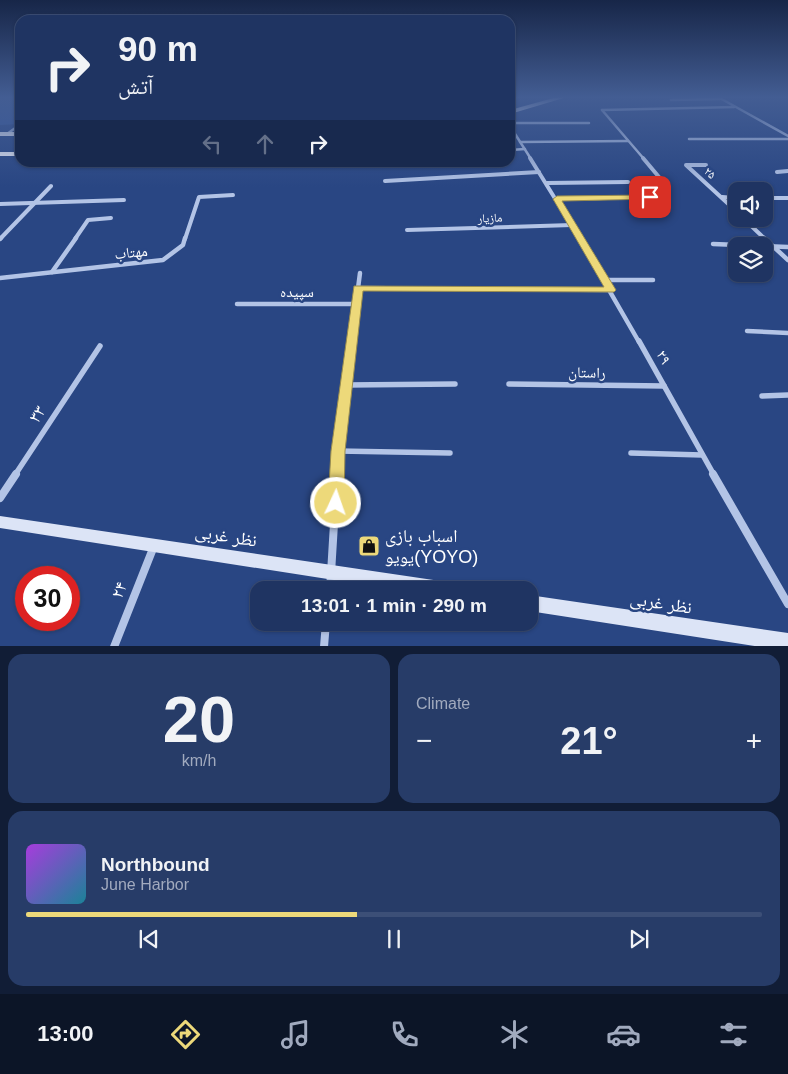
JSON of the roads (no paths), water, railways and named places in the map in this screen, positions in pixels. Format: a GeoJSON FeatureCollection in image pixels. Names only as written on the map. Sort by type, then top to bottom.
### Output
{"type":"FeatureCollection","features":[{"type":"Feature","properties":{"kind":"main road"},"geometry":{"type":"LineString","coordinates":[[0,154],[15,154]]}},
{"type":"Feature","properties":{"kind":"main road","name":"نظر غربی"},"geometry":{"type":"LineString","coordinates":[[0,522],[390,581]]}},
{"type":"Feature","properties":{"kind":"main road","name":"نظر غربی"},"geometry":{"type":"LineString","coordinates":[[538,603],[788,642]]}},
{"type":"Feature","properties":{"kind":"street"},"geometry":{"type":"LineString","coordinates":[[557,199],[650,197],[669,189],[616,127]]}},
{"type":"Feature","properties":{"kind":"street"},"geometry":{"type":"LineString","coordinates":[[769,127],[788,138]]}},
{"type":"Feature","properties":{"kind":"street","name":"۲۹"},"geometry":{"type":"LineString","coordinates":[[515,134],[557,199],[611,290],[702,455],[788,604]]}},
{"type":"Feature","properties":{"kind":"street"},"geometry":{"type":"LineString","coordinates":[[689,139],[788,138]]}},
{"type":"Feature","properties":{"kind":"street"},"geometry":{"type":"LineString","coordinates":[[520,142],[628,141]]}},
{"type":"Feature","properties":{"kind":"street"},"geometry":{"type":"LineString","coordinates":[[515,150],[525,149]]}},
{"type":"Feature","properties":{"kind":"street","name":"۲۵"},"geometry":{"type":"LineString","coordinates":[[706,165],[686,165],[728,203]]}},
{"type":"Feature","properties":{"kind":"street"},"geometry":{"type":"LineString","coordinates":[[385,181],[540,172]]}},
{"type":"Feature","properties":{"kind":"street"},"geometry":{"type":"LineString","coordinates":[[777,172],[788,172]]}},
{"type":"Feature","properties":{"kind":"street"},"geometry":{"type":"LineString","coordinates":[[547,184],[628,182]]}},
{"type":"Feature","properties":{"kind":"street"},"geometry":{"type":"LineString","coordinates":[[0,239],[52,186]]}},
{"type":"Feature","properties":{"kind":"street","name":"مهتاب"},"geometry":{"type":"LineString","coordinates":[[0,278],[163,260],[183,245],[199,197],[233,195]]}},
{"type":"Feature","properties":{"kind":"street"},"geometry":{"type":"LineString","coordinates":[[722,197],[728,197]]}},
{"type":"Feature","properties":{"kind":"street"},"geometry":{"type":"LineString","coordinates":[[773,198],[788,198]]}},
{"type":"Feature","properties":{"kind":"street"},"geometry":{"type":"LineString","coordinates":[[0,204],[124,200]]}},
{"type":"Feature","properties":{"kind":"street"},"geometry":{"type":"LineString","coordinates":[[52,272],[88,220],[111,218]]}},
{"type":"Feature","properties":{"kind":"street","name":"مازیار"},"geometry":{"type":"LineString","coordinates":[[407,230],[572,225]]}},
{"type":"Feature","properties":{"kind":"street"},"geometry":{"type":"LineString","coordinates":[[753,227],[763,237]]}},
{"type":"Feature","properties":{"kind":"street"},"geometry":{"type":"LineString","coordinates":[[713,244],[728,244]]}},
{"type":"Feature","properties":{"kind":"street"},"geometry":{"type":"LineString","coordinates":[[773,246],[788,247]]}},
{"type":"Feature","properties":{"kind":"street"},"geometry":{"type":"LineString","coordinates":[[773,246],[788,260]]}},
{"type":"Feature","properties":{"kind":"street"},"geometry":{"type":"LineString","coordinates":[[331,581],[338,451],[360,274]]}},
{"type":"Feature","properties":{"kind":"street"},"geometry":{"type":"LineString","coordinates":[[605,280],[653,280]]}},
{"type":"Feature","properties":{"kind":"street"},"geometry":{"type":"LineString","coordinates":[[358,288],[611,290]]}},
{"type":"Feature","properties":{"kind":"street","name":"سپیده"},"geometry":{"type":"LineString","coordinates":[[237,304],[356,304]]}},
{"type":"Feature","properties":{"kind":"street"},"geometry":{"type":"LineString","coordinates":[[747,330],[788,334]]}},
{"type":"Feature","properties":{"kind":"street","name":"۳۳"},"geometry":{"type":"LineString","coordinates":[[0,498],[100,346]]}},
{"type":"Feature","properties":{"kind":"street"},"geometry":{"type":"LineString","coordinates":[[346,386],[455,384]]}},
{"type":"Feature","properties":{"kind":"street","name":"راستان"},"geometry":{"type":"LineString","coordinates":[[509,384],[664,386]]}},
{"type":"Feature","properties":{"kind":"street"},"geometry":{"type":"LineString","coordinates":[[762,396],[788,395]]}},
{"type":"Feature","properties":{"kind":"street"},"geometry":{"type":"LineString","coordinates":[[338,451],[450,454]]}},
{"type":"Feature","properties":{"kind":"street"},"geometry":{"type":"LineString","coordinates":[[631,453],[702,455]]}},
{"type":"Feature","properties":{"kind":"street","name":"۲۴"},"geometry":{"type":"LineString","coordinates":[[114,646],[154,546]]}},
{"type":"Feature","properties":{"kind":"street"},"geometry":{"type":"LineString","coordinates":[[324,646],[325,631]]}},
{"type":"Feature","properties":{"kind":"place","name":"اسباب بازی یویو(YOYO)"},"geometry":{"type":"Point","coordinates":[369,546]}}]}
